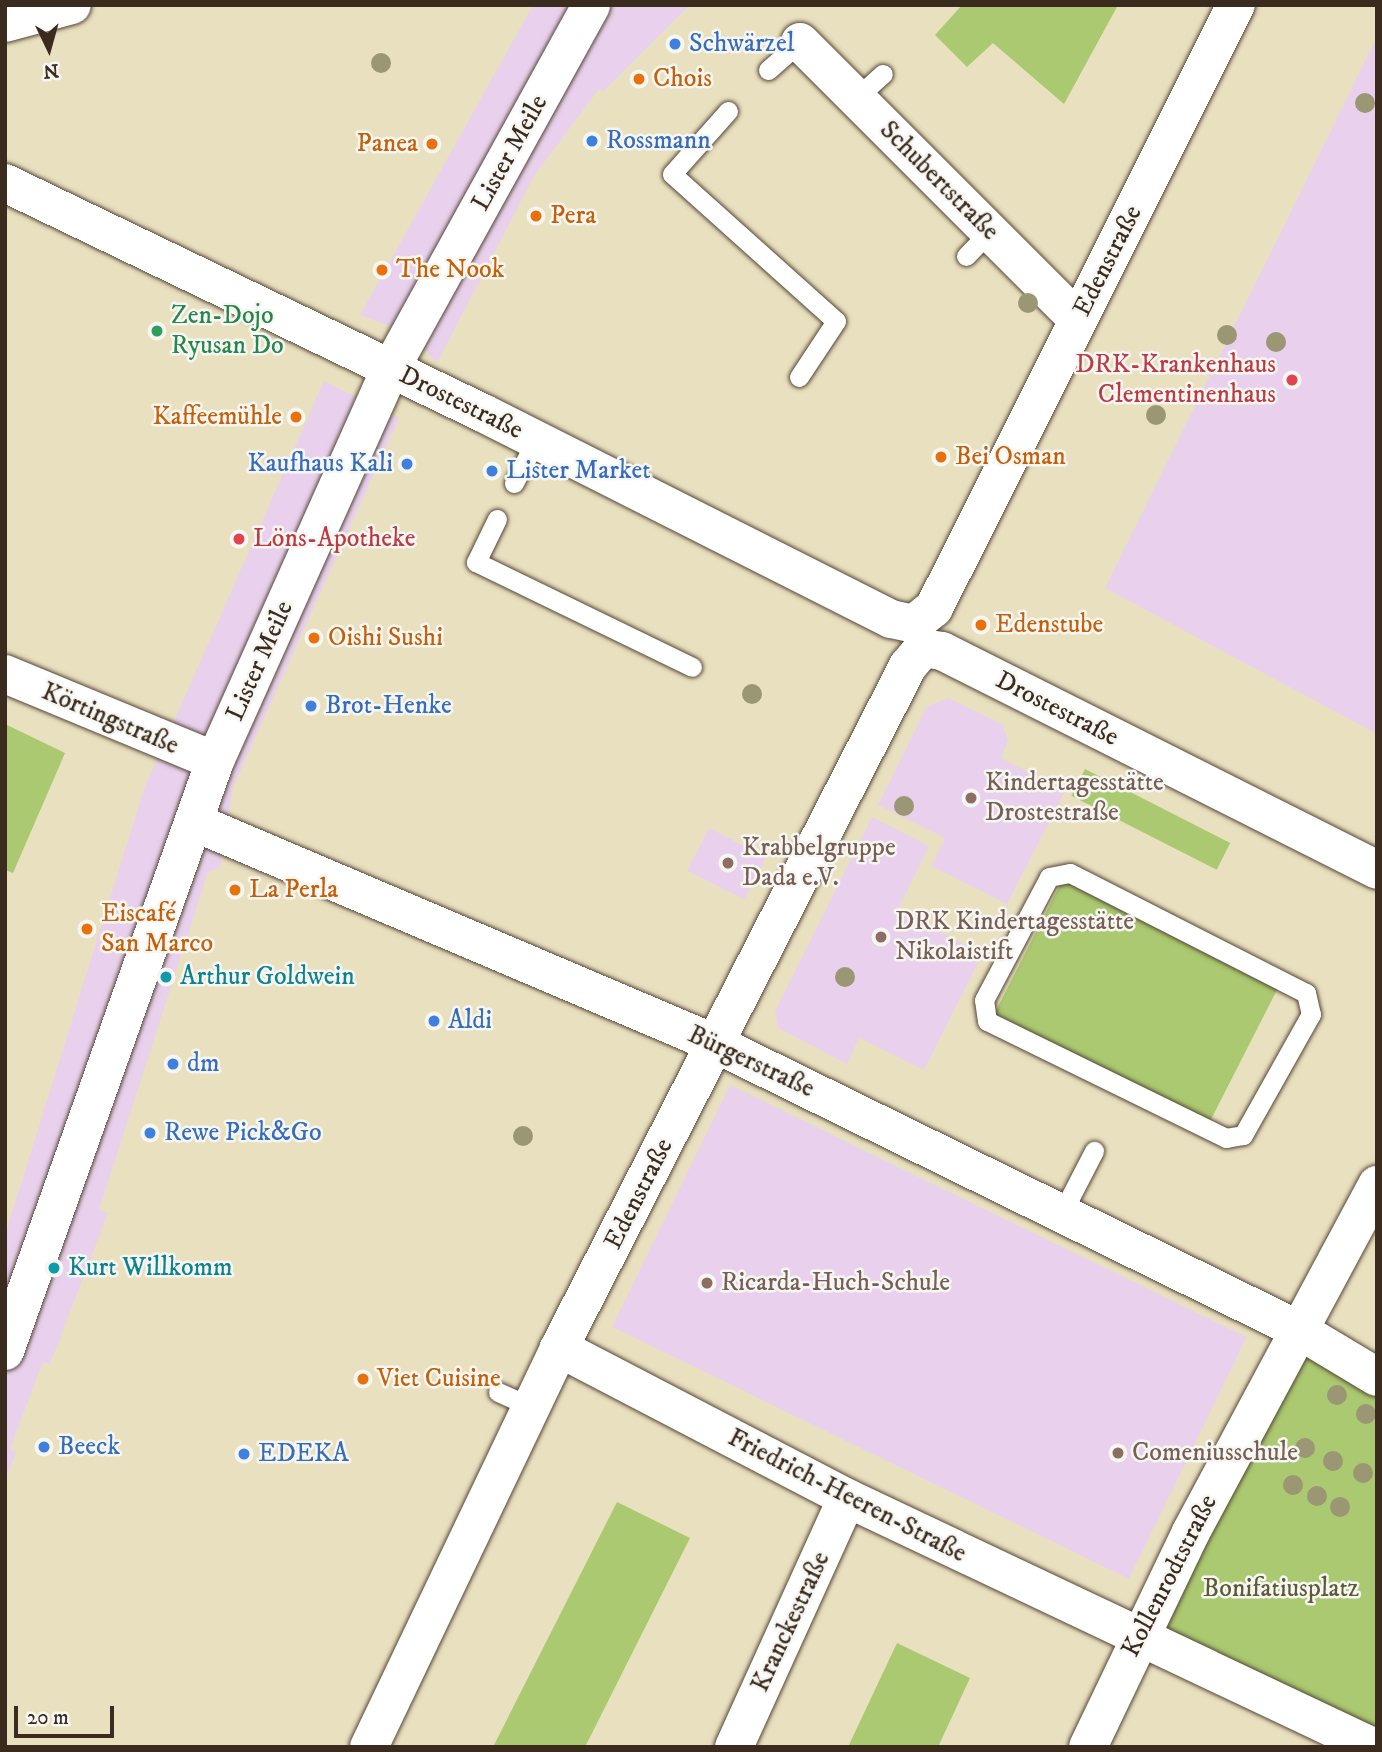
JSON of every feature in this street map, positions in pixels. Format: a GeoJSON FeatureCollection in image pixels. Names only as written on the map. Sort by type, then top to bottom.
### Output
{"type":"FeatureCollection","features":[{"type":"Feature","properties":{"kind":"street"},"geometry":{"type":"LineString","coordinates":[[5,23],[72,5]]}},
{"type":"Feature","properties":{"kind":"street","name":"Lister Meile"},"geometry":{"type":"LineString","coordinates":[[5,1351],[215,761],[391,368],[591,5]]}},
{"type":"Feature","properties":{"kind":"street","name":"Edenstraße"},"geometry":{"type":"LineString","coordinates":[[369,1747],[514,1399],[559,1348],[908,666],[919,636],[1236,5]]}},
{"type":"Feature","properties":{"kind":"street","name":"Schubertstraße"},"geometry":{"type":"LineString","coordinates":[[800,42],[870,86],[978,244],[1078,320]]}},
{"type":"Feature","properties":{"kind":"street","name":"Drostestraße"},"geometry":{"type":"LineString","coordinates":[[5,183],[536,440],[891,619],[942,652],[1377,870]]}},
{"type":"Feature","properties":{"kind":"street","name":"Körtingstraße"},"geometry":{"type":"LineString","coordinates":[[5,674],[215,761]]}},
{"type":"Feature","properties":{"kind":"street","name":"Bürgerstraße"},"geometry":{"type":"LineString","coordinates":[[194,822],[716,1044],[1297,1329]]}},
{"type":"Feature","properties":{"kind":"street","name":"Kollenrodtstraße"},"geometry":{"type":"LineString","coordinates":[[1088,1747],[1137,1639],[1297,1329],[1377,1185]]}},
{"type":"Feature","properties":{"kind":"street"},"geometry":{"type":"LineString","coordinates":[[1297,1329],[1377,1377]]}},
{"type":"Feature","properties":{"kind":"street","name":"Friedrich-Heeren-Straße"},"geometry":{"type":"LineString","coordinates":[[559,1348],[847,1498],[1137,1639]]}},
{"type":"Feature","properties":{"kind":"street","name":"Kranckestraße"},"geometry":{"type":"LineString","coordinates":[[734,1747],[847,1498]]}},
{"type":"Feature","properties":{"kind":"street"},"geometry":{"type":"LineString","coordinates":[[1137,1639],[1373,1747]]}},
{"type":"Feature","properties":{"kind":"lane"},"geometry":{"type":"LineString","coordinates":[[768,70],[800,42]]}},
{"type":"Feature","properties":{"kind":"lane"},"geometry":{"type":"LineString","coordinates":[[728,111],[672,174],[836,321],[799,377]]}},
{"type":"Feature","properties":{"kind":"lane"},"geometry":{"type":"LineString","coordinates":[[514,483],[536,440]]}},
{"type":"Feature","properties":{"kind":"lane"},"geometry":{"type":"LineString","coordinates":[[497,519],[476,562],[692,667]]}},
{"type":"Feature","properties":{"kind":"lane"},"geometry":{"type":"LineString","coordinates":[[1070,873],[1306,993],[1311,1014],[1243,1135],[1226,1139],[987,1021],[984,1000],[1049,877],[1070,873]]}},
{"type":"Feature","properties":{"kind":"lane"},"geometry":{"type":"LineString","coordinates":[[1062,1213],[1094,1151]]}},
{"type":"Feature","properties":{"kind":"shaded area"},"geometry":{"type":"Polygon","coordinates":[[[533,5],[690,5],[603,92],[599,89],[534,176],[437,363],[410,334],[360,315],[533,5]]]}},
{"type":"Feature","properties":{"kind":"shaded area","name":"DRK-Krankenhaus Clementinenhaus"},"geometry":{"type":"Polygon","coordinates":[[[1377,37],[1377,734],[1105,588],[1377,37]]]}},
{"type":"Feature","properties":{"kind":"shaded area"},"geometry":{"type":"Polygon","coordinates":[[[324,381],[399,418],[233,787],[220,868],[208,872],[99,1210],[108,1213],[50,1364],[43,1362],[10,1448],[16,1453],[5,1481],[5,1235],[144,789],[324,381]]]}},
{"type":"Feature","properties":{"kind":"shaded area","name":"Kindertagesstätte Drostestraße"},"geometry":{"type":"Polygon","coordinates":[[[949,698],[1003,725],[1008,741],[1001,758],[1065,791],[1007,904],[931,866],[945,838],[878,805],[927,706],[949,698]]]}},
{"type":"Feature","properties":{"kind":"shaded area","name":"DRK Kindertagesstätte Nikolaistift"},"geometry":{"type":"Polygon","coordinates":[[[872,817],[929,846],[897,911],[983,953],[924,1070],[859,1038],[847,1064],[778,1028],[775,1011],[872,817]]]}},
{"type":"Feature","properties":{"kind":"shaded area","name":"Krabbelgruppe Dada e.V."},"geometry":{"type":"Polygon","coordinates":[[[709,828],[766,857],[744,900],[687,871],[709,828]]]}},
{"type":"Feature","properties":{"kind":"shaded area"},"geometry":{"type":"Polygon","coordinates":[[[730,1085],[1247,1337],[1129,1579],[612,1327],[730,1085]]]}},
{"type":"Feature","properties":{"kind":"green space"},"geometry":{"type":"Polygon","coordinates":[[[962,5],[1118,5],[1064,104],[993,43],[967,67],[935,35],[962,5]]]}},
{"type":"Feature","properties":{"kind":"green space"},"geometry":{"type":"Polygon","coordinates":[[[5,724],[65,753],[13,873],[5,870],[5,724]]]}},
{"type":"Feature","properties":{"kind":"green space"},"geometry":{"type":"Polygon","coordinates":[[[1085,769],[1230,843],[1217,870],[1071,796],[1085,769]]]}},
{"type":"Feature","properties":{"kind":"green space"},"geometry":{"type":"Polygon","coordinates":[[[1063,879],[1278,988],[1209,1123],[994,1014],[1063,879]]]}},
{"type":"Feature","properties":{"kind":"green space","name":"Bonifatiusplatz"},"geometry":{"type":"Polygon","coordinates":[[[1302,1343],[1377,1391],[1377,1736],[1151,1635],[1302,1343]]]}},
{"type":"Feature","properties":{"kind":"green space"},"geometry":{"type":"Polygon","coordinates":[[[617,1502],[690,1538],[585,1747],[493,1747],[617,1502]]]}},
{"type":"Feature","properties":{"kind":"green space"},"geometry":{"type":"Polygon","coordinates":[[[897,1643],[970,1678],[938,1747],[848,1747],[897,1643]]]}},
{"type":"Feature","properties":{"kind":"place","name":"Schwärzel"},"geometry":{"type":"Point","coordinates":[675,44]}},
{"type":"Feature","properties":{"kind":"place","name":"Chois"},"geometry":{"type":"Point","coordinates":[639,79]}},
{"type":"Feature","properties":{"kind":"place","name":"Rossmann"},"geometry":{"type":"Point","coordinates":[592,141]}},
{"type":"Feature","properties":{"kind":"place","name":"Panea"},"geometry":{"type":"Point","coordinates":[432,144]}},
{"type":"Feature","properties":{"kind":"place","name":"Pera"},"geometry":{"type":"Point","coordinates":[536,216]}},
{"type":"Feature","properties":{"kind":"place","name":"The Nook"},"geometry":{"type":"Point","coordinates":[382,270]}},
{"type":"Feature","properties":{"kind":"place","name":"Zen-Dojo Ryusan Do"},"geometry":{"type":"Point","coordinates":[157,331]}},
{"type":"Feature","properties":{"kind":"place","name":"DRK-Krankenhaus Clementinenhaus"},"geometry":{"type":"Point","coordinates":[1292,380]}},
{"type":"Feature","properties":{"kind":"place","name":"Kaffeemühle"},"geometry":{"type":"Point","coordinates":[296,417]}},
{"type":"Feature","properties":{"kind":"place","name":"Bei Osman"},"geometry":{"type":"Point","coordinates":[941,457]}},
{"type":"Feature","properties":{"kind":"place","name":"Kaufhaus Kali"},"geometry":{"type":"Point","coordinates":[407,464]}},
{"type":"Feature","properties":{"kind":"place","name":"Lister Market"},"geometry":{"type":"Point","coordinates":[492,471]}},
{"type":"Feature","properties":{"kind":"place","name":"Löns-Apotheke"},"geometry":{"type":"Point","coordinates":[239,539]}},
{"type":"Feature","properties":{"kind":"place","name":"Edenstube"},"geometry":{"type":"Point","coordinates":[981,625]}},
{"type":"Feature","properties":{"kind":"place","name":"Oishi Sushi"},"geometry":{"type":"Point","coordinates":[314,638]}},
{"type":"Feature","properties":{"kind":"place","name":"Brot-Henke"},"geometry":{"type":"Point","coordinates":[311,706]}},
{"type":"Feature","properties":{"kind":"place","name":"Kindertagesstätte Drostestraße"},"geometry":{"type":"Point","coordinates":[971,798]}},
{"type":"Feature","properties":{"kind":"place","name":"Krabbelgruppe Dada e.V."},"geometry":{"type":"Point","coordinates":[728,863]}},
{"type":"Feature","properties":{"kind":"place","name":"La Perla"},"geometry":{"type":"Point","coordinates":[235,890]}},
{"type":"Feature","properties":{"kind":"place","name":"Eiscafé San Marco"},"geometry":{"type":"Point","coordinates":[87,929]}},
{"type":"Feature","properties":{"kind":"place","name":"DRK Kindertagesstätte Nikolaistift"},"geometry":{"type":"Point","coordinates":[881,937]}},
{"type":"Feature","properties":{"kind":"place","name":"Arthur Goldwein"},"geometry":{"type":"Point","coordinates":[166,977]}},
{"type":"Feature","properties":{"kind":"place","name":"Aldi"},"geometry":{"type":"Point","coordinates":[434,1021]}},
{"type":"Feature","properties":{"kind":"place","name":"dm"},"geometry":{"type":"Point","coordinates":[173,1064]}},
{"type":"Feature","properties":{"kind":"place","name":"Rewe Pick&Go"},"geometry":{"type":"Point","coordinates":[150,1133]}},
{"type":"Feature","properties":{"kind":"place","name":"Kurt Willkomm"},"geometry":{"type":"Point","coordinates":[54,1268]}},
{"type":"Feature","properties":{"kind":"place","name":"Ricarda-Huch-Schule"},"geometry":{"type":"Point","coordinates":[707,1283]}},
{"type":"Feature","properties":{"kind":"place","name":"Viet Cuisine"},"geometry":{"type":"Point","coordinates":[363,1379]}},
{"type":"Feature","properties":{"kind":"place","name":"Beeck"},"geometry":{"type":"Point","coordinates":[44,1447]}},
{"type":"Feature","properties":{"kind":"place","name":"Comeniusschule"},"geometry":{"type":"Point","coordinates":[1118,1453]}},
{"type":"Feature","properties":{"kind":"place","name":"EDEKA"},"geometry":{"type":"Point","coordinates":[244,1454]}}]}
